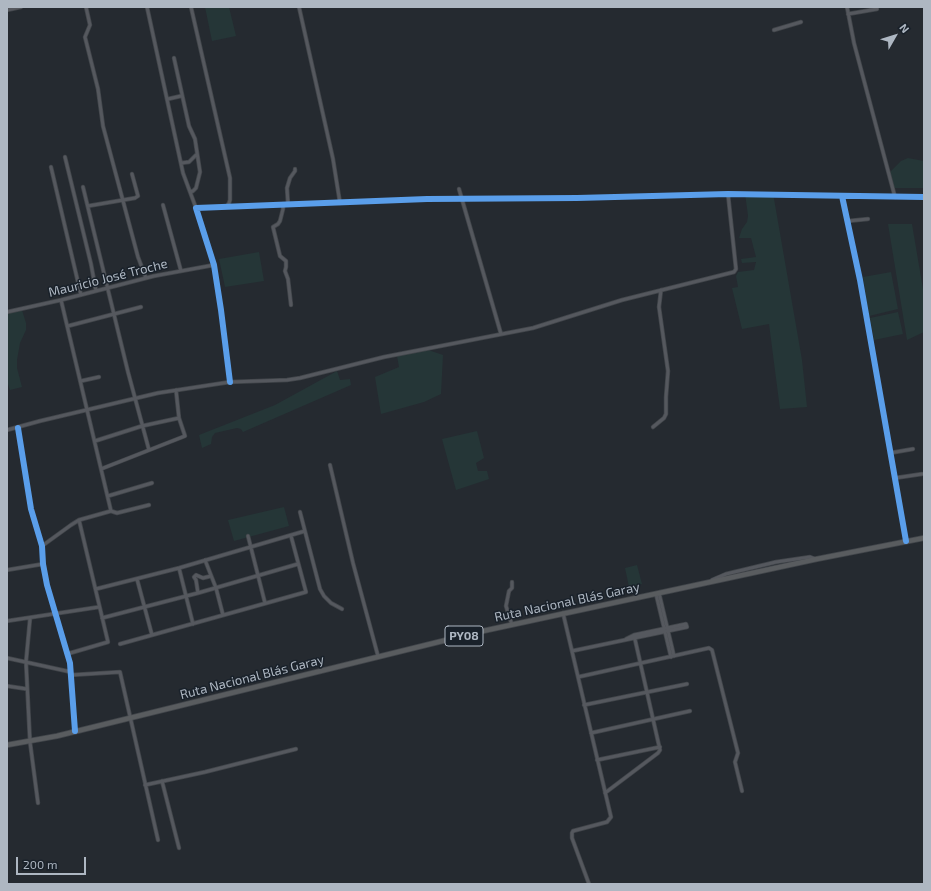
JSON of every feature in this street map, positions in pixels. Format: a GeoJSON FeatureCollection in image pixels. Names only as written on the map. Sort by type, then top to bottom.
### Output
{"type":"FeatureCollection","features":[{"type":"Feature","properties":{"kind":"highway","name":"Ruta Nacional Blás Garay"},"geometry":{"type":"LineString","coordinates":[[7,745],[30,742],[378,656],[563,613],[817,559],[924,538]]}},
{"type":"Feature","properties":{"kind":"street"},"geometry":{"type":"LineString","coordinates":[[7,10],[21,7]]}},
{"type":"Feature","properties":{"kind":"street"},"geometry":{"type":"LineString","coordinates":[[86,7],[90,25],[85,37],[98,90],[103,126],[146,278]]}},
{"type":"Feature","properties":{"kind":"street"},"geometry":{"type":"LineString","coordinates":[[147,7],[183,173],[214,265],[222,310],[230,382]]}},
{"type":"Feature","properties":{"kind":"street"},"geometry":{"type":"LineString","coordinates":[[191,7],[230,178],[230,200],[227,206]]}},
{"type":"Feature","properties":{"kind":"street"},"geometry":{"type":"LineString","coordinates":[[299,7],[333,159],[340,203]]}},
{"type":"Feature","properties":{"kind":"street"},"geometry":{"type":"LineString","coordinates":[[847,7],[854,43],[895,197]]}},
{"type":"Feature","properties":{"kind":"street"},"geometry":{"type":"LineString","coordinates":[[848,14],[877,9]]}},
{"type":"Feature","properties":{"kind":"street"},"geometry":{"type":"LineString","coordinates":[[774,30],[801,22]]}},
{"type":"Feature","properties":{"kind":"street"},"geometry":{"type":"LineString","coordinates":[[174,58],[181,96],[189,126],[195,139],[200,172],[196,188],[190,192]]}},
{"type":"Feature","properties":{"kind":"street"},"geometry":{"type":"LineString","coordinates":[[168,99],[181,96]]}},
{"type":"Feature","properties":{"kind":"street"},"geometry":{"type":"LineString","coordinates":[[181,163],[190,162],[197,154]]}},
{"type":"Feature","properties":{"kind":"street"},"geometry":{"type":"LineString","coordinates":[[65,157],[91,264],[96,291]]}},
{"type":"Feature","properties":{"kind":"street"},"geometry":{"type":"LineString","coordinates":[[52,167],[81,295]]}},
{"type":"Feature","properties":{"kind":"street"},"geometry":{"type":"LineString","coordinates":[[288,204],[288,188],[290,178],[295,171],[294,169]]}},
{"type":"Feature","properties":{"kind":"street"},"geometry":{"type":"LineString","coordinates":[[88,206],[138,196],[132,174]]}},
{"type":"Feature","properties":{"kind":"street"},"geometry":{"type":"LineString","coordinates":[[83,186],[149,450]]}},
{"type":"Feature","properties":{"kind":"street"},"geometry":{"type":"LineString","coordinates":[[458,189],[501,334]]}},
{"type":"Feature","properties":{"kind":"street"},"geometry":{"type":"LineString","coordinates":[[196,208],[427,199],[461,200],[728,194],[895,197],[924,196]]}},
{"type":"Feature","properties":{"kind":"street"},"geometry":{"type":"LineString","coordinates":[[7,430],[135,397],[230,382],[287,380],[300,378],[384,358],[533,328],[622,300],[696,282],[736,270],[728,194]]}},
{"type":"Feature","properties":{"kind":"street"},"geometry":{"type":"LineString","coordinates":[[842,196],[873,348],[906,541]]}},
{"type":"Feature","properties":{"kind":"street"},"geometry":{"type":"LineString","coordinates":[[282,204],[283,210],[280,221],[273,227],[280,256],[286,261],[285,271],[288,279],[291,305]]}},
{"type":"Feature","properties":{"kind":"street"},"geometry":{"type":"LineString","coordinates":[[163,205],[181,271]]}},
{"type":"Feature","properties":{"kind":"street"},"geometry":{"type":"LineString","coordinates":[[848,221],[868,219]]}},
{"type":"Feature","properties":{"kind":"street","name":"Mauricio José Troche"},"geometry":{"type":"LineString","coordinates":[[7,312],[146,278],[214,265]]}},
{"type":"Feature","properties":{"kind":"street"},"geometry":{"type":"LineString","coordinates":[[654,427],[664,418],[666,414],[668,371],[658,307],[661,290]]}},
{"type":"Feature","properties":{"kind":"street"},"geometry":{"type":"LineString","coordinates":[[61,300],[111,510]]}},
{"type":"Feature","properties":{"kind":"street"},"geometry":{"type":"LineString","coordinates":[[68,326],[141,307]]}},
{"type":"Feature","properties":{"kind":"street"},"geometry":{"type":"LineString","coordinates":[[81,382],[99,377]]}},
{"type":"Feature","properties":{"kind":"street"},"geometry":{"type":"LineString","coordinates":[[102,468],[185,436],[179,418],[176,390]]}},
{"type":"Feature","properties":{"kind":"street"},"geometry":{"type":"LineString","coordinates":[[95,441],[142,426],[179,418]]}},
{"type":"Feature","properties":{"kind":"street"},"geometry":{"type":"LineString","coordinates":[[18,428],[31,509],[42,546],[43,564],[47,585],[67,654],[71,674],[75,731]]}},
{"type":"Feature","properties":{"kind":"street"},"geometry":{"type":"LineString","coordinates":[[890,453],[913,449]]}},
{"type":"Feature","properties":{"kind":"street"},"geometry":{"type":"LineString","coordinates":[[330,465],[353,563],[378,656]]}},
{"type":"Feature","properties":{"kind":"street"},"geometry":{"type":"LineString","coordinates":[[895,478],[922,474]]}},
{"type":"Feature","properties":{"kind":"street"},"geometry":{"type":"LineString","coordinates":[[108,496],[152,483]]}},
{"type":"Feature","properties":{"kind":"street"},"geometry":{"type":"LineString","coordinates":[[42,546],[79,520],[111,510],[117,513],[149,505]]}},
{"type":"Feature","properties":{"kind":"street"},"geometry":{"type":"LineString","coordinates":[[300,512],[320,589],[331,603],[342,609]]}},
{"type":"Feature","properties":{"kind":"street"},"geometry":{"type":"LineString","coordinates":[[67,654],[108,642],[79,520]]}},
{"type":"Feature","properties":{"kind":"street"},"geometry":{"type":"LineString","coordinates":[[96,589],[179,568],[305,531]]}},
{"type":"Feature","properties":{"kind":"street"},"geometry":{"type":"LineString","coordinates":[[248,536],[265,603]]}},
{"type":"Feature","properties":{"kind":"street"},"geometry":{"type":"LineString","coordinates":[[120,644],[306,592],[291,536]]}},
{"type":"Feature","properties":{"kind":"street"},"geometry":{"type":"LineString","coordinates":[[205,560],[216,588],[223,615]]}},
{"type":"Feature","properties":{"kind":"street"},"geometry":{"type":"LineString","coordinates":[[7,570],[43,564]]}},
{"type":"Feature","properties":{"kind":"street"},"geometry":{"type":"LineString","coordinates":[[102,618],[198,593],[298,564]]}},
{"type":"Feature","properties":{"kind":"street"},"geometry":{"type":"LineString","coordinates":[[179,568],[193,624]]}},
{"type":"Feature","properties":{"kind":"street"},"geometry":{"type":"LineString","coordinates":[[198,593],[194,576],[196,575],[203,578],[210,576]]}},
{"type":"Feature","properties":{"kind":"street"},"geometry":{"type":"LineString","coordinates":[[137,579],[152,635]]}},
{"type":"Feature","properties":{"kind":"street"},"geometry":{"type":"LineString","coordinates":[[512,582],[512,588],[509,592],[506,606],[512,625]]}},
{"type":"Feature","properties":{"kind":"street"},"geometry":{"type":"LineString","coordinates":[[658,593],[673,657]]}},
{"type":"Feature","properties":{"kind":"street"},"geometry":{"type":"LineString","coordinates":[[7,621],[30,619],[99,608]]}},
{"type":"Feature","properties":{"kind":"street"},"geometry":{"type":"LineString","coordinates":[[563,613],[610,817],[610,820],[607,822],[573,831],[572,833],[572,838],[589,884]]}},
{"type":"Feature","properties":{"kind":"street"},"geometry":{"type":"LineString","coordinates":[[30,619],[26,662],[27,688],[30,742],[38,803]]}},
{"type":"Feature","properties":{"kind":"street"},"geometry":{"type":"LineString","coordinates":[[572,651],[634,636],[687,627],[686,624],[666,630]]}},
{"type":"Feature","properties":{"kind":"street"},"geometry":{"type":"LineString","coordinates":[[605,793],[658,752],[660,746],[634,636]]}},
{"type":"Feature","properties":{"kind":"street"},"geometry":{"type":"LineString","coordinates":[[578,677],[709,648],[712,650],[738,753],[736,762],[742,791]]}},
{"type":"Feature","properties":{"kind":"street"},"geometry":{"type":"LineString","coordinates":[[7,658],[71,674],[120,672],[158,840]]}},
{"type":"Feature","properties":{"kind":"street"},"geometry":{"type":"LineString","coordinates":[[584,705],[687,684]]}},
{"type":"Feature","properties":{"kind":"street"},"geometry":{"type":"LineString","coordinates":[[7,686],[27,688]]}},
{"type":"Feature","properties":{"kind":"street"},"geometry":{"type":"LineString","coordinates":[[591,733],[690,711]]}},
{"type":"Feature","properties":{"kind":"street"},"geometry":{"type":"LineString","coordinates":[[597,760],[660,746]]}},
{"type":"Feature","properties":{"kind":"street"},"geometry":{"type":"LineString","coordinates":[[145,785],[205,772],[296,749]]}},
{"type":"Feature","properties":{"kind":"street"},"geometry":{"type":"LineString","coordinates":[[162,781],[179,848]]}},
{"type":"Feature","properties":{"kind":"shaded area"},"geometry":{"type":"Polygon","coordinates":[[[205,7],[229,7],[236,36],[212,41],[205,7]]]}},
{"type":"Feature","properties":{"kind":"shaded area"},"geometry":{"type":"Polygon","coordinates":[[[908,158],[924,161],[924,188],[894,188],[890,172],[901,161],[908,158]]]}},
{"type":"Feature","properties":{"kind":"shaded area"},"geometry":{"type":"Polygon","coordinates":[[[745,193],[773,193],[802,360],[807,407],[780,409],[769,324],[742,329],[732,288],[738,287],[736,276],[738,272],[754,270],[756,262],[742,263],[741,259],[756,257],[751,238],[739,238],[742,229],[747,222],[748,216],[745,193]]]}},
{"type":"Feature","properties":{"kind":"shaded area"},"geometry":{"type":"Polygon","coordinates":[[[888,224],[912,224],[924,295],[924,332],[907,340],[888,224]]]}},
{"type":"Feature","properties":{"kind":"shaded area"},"geometry":{"type":"Polygon","coordinates":[[[259,252],[264,281],[225,287],[219,259],[259,252]]]}},
{"type":"Feature","properties":{"kind":"shaded area"},"geometry":{"type":"Polygon","coordinates":[[[891,272],[898,309],[869,316],[863,277],[891,272]]]}},
{"type":"Feature","properties":{"kind":"shaded area"},"geometry":{"type":"Polygon","coordinates":[[[22,310],[26,323],[26,330],[20,343],[17,368],[22,387],[10,390],[7,381],[7,313],[22,310]]]}},
{"type":"Feature","properties":{"kind":"shaded area"},"geometry":{"type":"Polygon","coordinates":[[[898,312],[903,334],[874,340],[870,318],[898,312]]]}},
{"type":"Feature","properties":{"kind":"shaded area"},"geometry":{"type":"Polygon","coordinates":[[[428,350],[443,355],[441,394],[424,402],[381,414],[375,377],[399,367],[397,356],[428,350]]]}},
{"type":"Feature","properties":{"kind":"shaded area"},"geometry":{"type":"Polygon","coordinates":[[[337,371],[340,380],[350,379],[351,385],[243,432],[241,429],[237,428],[215,433],[212,437],[211,444],[202,448],[199,435],[275,405],[337,371]]]}},
{"type":"Feature","properties":{"kind":"shaded area"},"geometry":{"type":"Polygon","coordinates":[[[477,431],[484,458],[476,463],[478,471],[487,471],[489,479],[456,490],[442,439],[477,431]]]}},
{"type":"Feature","properties":{"kind":"shaded area"},"geometry":{"type":"Polygon","coordinates":[[[284,507],[289,526],[234,541],[228,520],[284,507]]]}},
{"type":"Feature","properties":{"kind":"shaded area"},"geometry":{"type":"Polygon","coordinates":[[[637,565],[642,584],[629,587],[625,568],[637,565]]]}},
{"type":"Feature","properties":{"kind":"cycle path"},"geometry":{"type":"LineString","coordinates":[[230,382],[214,265],[196,208],[427,199],[577,198],[728,194],[924,197]]}},
{"type":"Feature","properties":{"kind":"cycle path"},"geometry":{"type":"LineString","coordinates":[[842,196],[860,280],[906,541]]}},
{"type":"Feature","properties":{"kind":"cycle path"},"geometry":{"type":"LineString","coordinates":[[18,428],[31,509],[42,546],[43,564],[47,585],[70,663],[75,731]]}}]}
